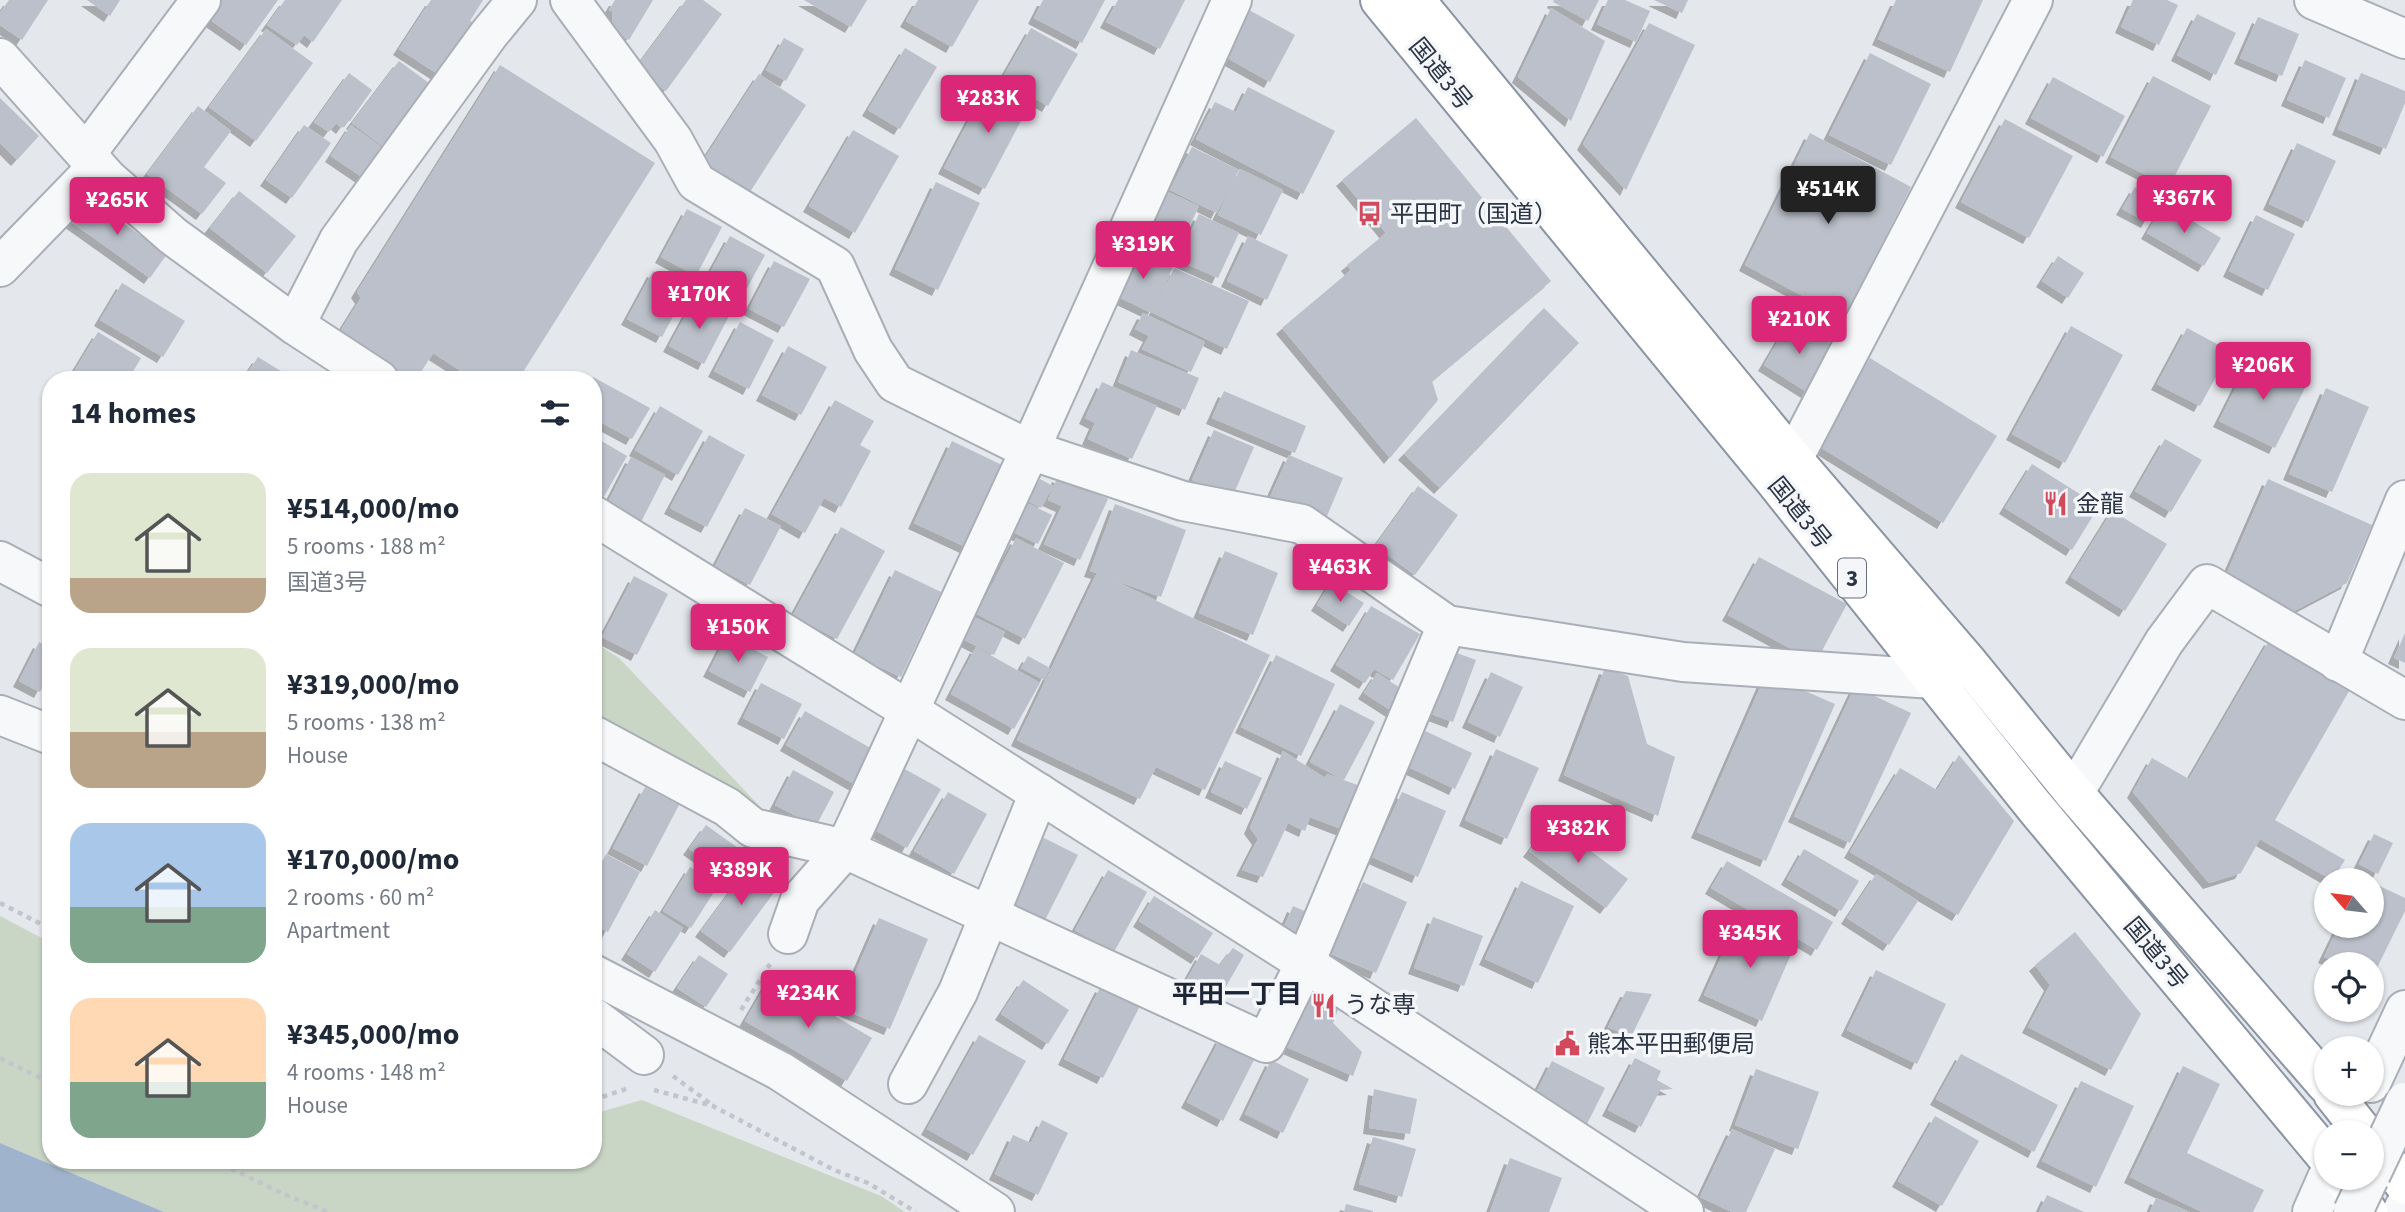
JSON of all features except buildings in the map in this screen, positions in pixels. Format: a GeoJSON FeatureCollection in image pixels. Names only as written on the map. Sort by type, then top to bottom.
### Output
{"type":"FeatureCollection","features":[{"type":"Feature","properties":{"kind":"highway","name":"国道3号"},"geometry":{"type":"LineString","coordinates":[[1380,0],[1774,481],[2042,816],[2314,1142]]}},
{"type":"Feature","properties":{"kind":"highway","name":"国道3号"},"geometry":{"type":"LineString","coordinates":[[1415,0],[1793,459],[1969,664],[2074,793],[2314,1069]]}},
{"type":"Feature","properties":{"kind":"highway"},"geometry":{"type":"LineString","coordinates":[[2356,1119],[2405,1185]]}},
{"type":"Feature","properties":{"kind":"highway"},"geometry":{"type":"LineString","coordinates":[[2352,1190],[2368,1212]]}},
{"type":"Feature","properties":{"kind":"street"},"geometry":{"type":"LineString","coordinates":[[0,267],[92,160],[201,0]]}},
{"type":"Feature","properties":{"kind":"street"},"geometry":{"type":"LineString","coordinates":[[295,325],[339,240],[489,34],[517,0]]}},
{"type":"Feature","properties":{"kind":"street"},"geometry":{"type":"LineString","coordinates":[[570,0],[673,139],[696,182],[835,266],[873,350],[895,383],[1030,450],[1183,501],[1302,524],[1447,625],[1683,662],[1933,679],[1969,664]]}},
{"type":"Feature","properties":{"kind":"street"},"geometry":{"type":"LineString","coordinates":[[788,933],[800,901],[845,849],[1030,450],[1232,0]]}},
{"type":"Feature","properties":{"kind":"street"},"geometry":{"type":"LineString","coordinates":[[1793,459],[2033,0]]}},
{"type":"Feature","properties":{"kind":"street"},"geometry":{"type":"LineString","coordinates":[[2314,0],[2405,39]]}},
{"type":"Feature","properties":{"kind":"street"},"geometry":{"type":"LineString","coordinates":[[0,58],[107,178],[173,236],[295,325],[365,371]]}},
{"type":"Feature","properties":{"kind":"street"},"geometry":{"type":"LineString","coordinates":[[2338,662],[2405,500]]}},
{"type":"Feature","properties":{"kind":"street"},"geometry":{"type":"LineString","coordinates":[[602,521],[1039,793],[1305,963],[1684,1212]]}},
{"type":"Feature","properties":{"kind":"street"},"geometry":{"type":"LineString","coordinates":[[0,561],[42,583]]}},
{"type":"Feature","properties":{"kind":"street"},"geometry":{"type":"LineString","coordinates":[[2074,793],[2164,642],[2207,584],[2405,700]]}},
{"type":"Feature","properties":{"kind":"street"},"geometry":{"type":"LineString","coordinates":[[602,740],[727,807],[753,828],[845,849],[1266,1043],[1305,963],[1447,625]]}},
{"type":"Feature","properties":{"kind":"street"},"geometry":{"type":"LineString","coordinates":[[0,715],[42,731]]}},
{"type":"Feature","properties":{"kind":"street"},"geometry":{"type":"LineString","coordinates":[[908,1084],[958,992],[1039,793]]}},
{"type":"Feature","properties":{"kind":"street"},"geometry":{"type":"LineString","coordinates":[[602,979],[780,1071],[995,1212]]}},
{"type":"Feature","properties":{"kind":"street"},"geometry":{"type":"LineString","coordinates":[[2384,1055],[2405,1010]]}},
{"type":"Feature","properties":{"kind":"street"},"geometry":{"type":"LineString","coordinates":[[602,1028],[643,1076]]}},
{"type":"Feature","properties":{"kind":"street"},"geometry":{"type":"LineString","coordinates":[[2384,1146],[2405,1102]]}},
{"type":"Feature","properties":{"kind":"street"},"geometry":{"type":"LineString","coordinates":[[2312,1212],[2322,1190]]}},
{"type":"Feature","properties":{"kind":"street"},"geometry":{"type":"LineString","coordinates":[[2353,1212],[2363,1190]]}},
{"type":"Feature","properties":{"kind":"street"},"geometry":{"type":"LineString","coordinates":[[2402,1212],[2405,1206]]}},
{"type":"Feature","properties":{"kind":"path"},"geometry":{"type":"LineString","coordinates":[[0,903],[42,924]]}},
{"type":"Feature","properties":{"kind":"path"},"geometry":{"type":"LineString","coordinates":[[741,1010],[788,933]]}},
{"type":"Feature","properties":{"kind":"path"},"geometry":{"type":"LineString","coordinates":[[0,1058],[42,1079]]}},
{"type":"Feature","properties":{"kind":"path"},"geometry":{"type":"LineString","coordinates":[[602,1096],[643,1076],[713,1106],[834,1170],[868,1183],[916,1212]]}},
{"type":"Feature","properties":{"kind":"path"},"geometry":{"type":"LineString","coordinates":[[232,1169],[328,1212]]}},
{"type":"Feature","properties":{"kind":"green space"},"geometry":{"type":"Polygon","coordinates":[[[602,647],[619,658],[770,817],[602,726],[602,647]]]}},
{"type":"Feature","properties":{"kind":"green space"},"geometry":{"type":"Polygon","coordinates":[[[0,916],[42,938],[42,1161],[0,1143],[0,916]]]}},
{"type":"Feature","properties":{"kind":"green space"},"geometry":{"type":"Polygon","coordinates":[[[642,1100],[881,1196],[905,1212],[164,1212],[62,1169],[602,1169],[602,1111],[642,1100]]]}},
{"type":"Feature","properties":{"kind":"water"},"geometry":{"type":"Polygon","coordinates":[[[0,1143],[42,1161],[42,1169],[62,1169],[164,1212],[0,1212],[0,1143]]]}},
{"type":"Feature","properties":{"kind":"place","name":"平田町（国道）"},"geometry":{"type":"Point","coordinates":[1370,214]}},
{"type":"Feature","properties":{"kind":"place","name":"金龍"},"geometry":{"type":"Point","coordinates":[2056,504]}},
{"type":"Feature","properties":{"kind":"place","name":"うな専"},"geometry":{"type":"Point","coordinates":[1324,1005]}},
{"type":"Feature","properties":{"kind":"place","name":"熊本平田郵便局"},"geometry":{"type":"Point","coordinates":[1567,1044]}},
{"type":"Feature","properties":{"kind":"district","name":"平田一丁目"},"geometry":{"type":"Point","coordinates":[1237,994]}}]}
